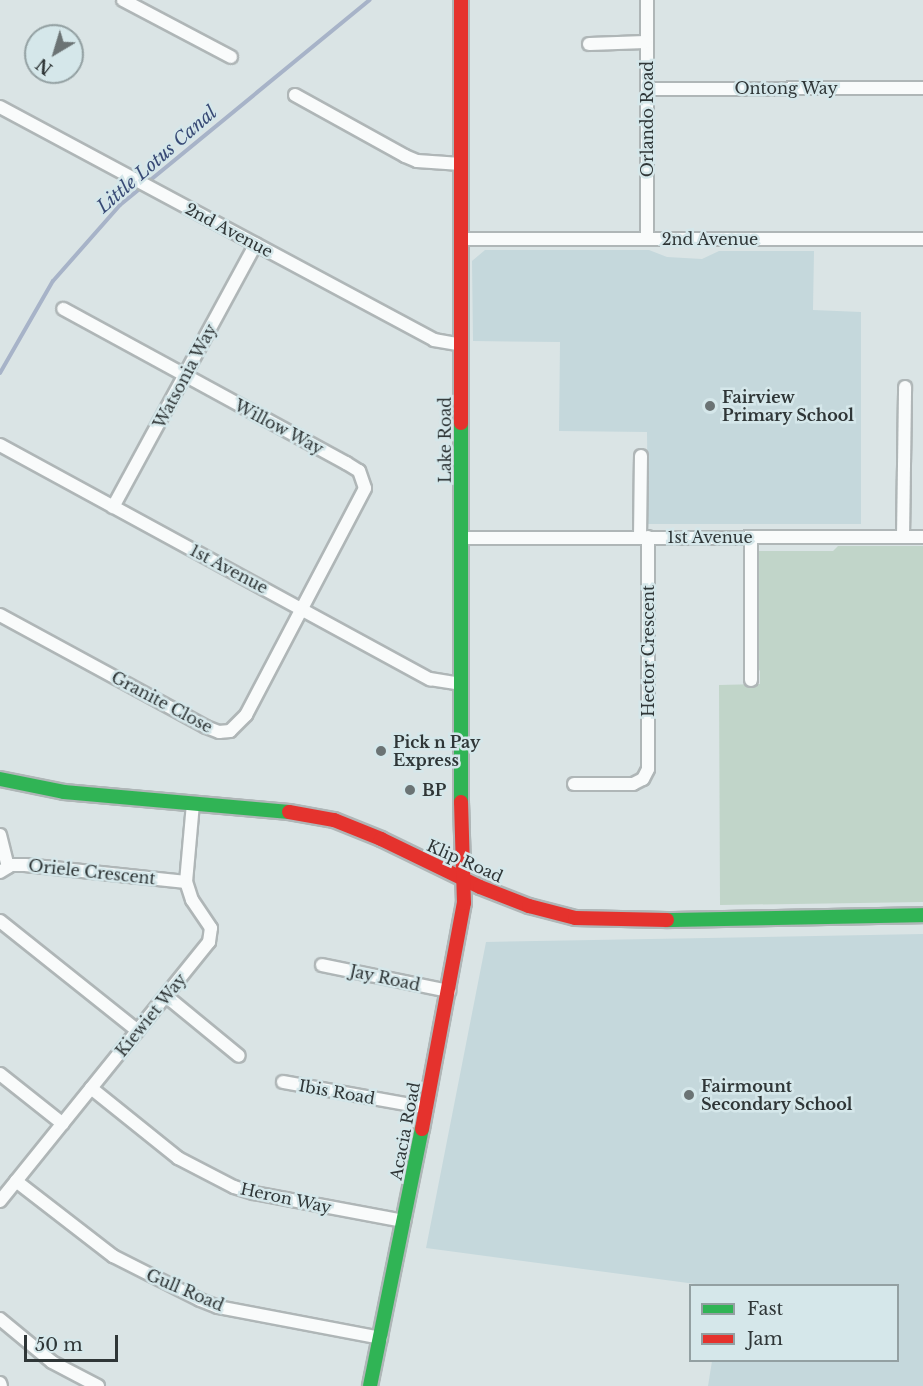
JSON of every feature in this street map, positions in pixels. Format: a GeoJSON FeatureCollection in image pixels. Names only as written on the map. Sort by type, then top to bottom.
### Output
{"type":"FeatureCollection","features":[{"type":"Feature","properties":{"kind":"street"},"geometry":{"type":"LineString","coordinates":[[123,0],[231,57]]}},
{"type":"Feature","properties":{"kind":"street","name":"Lake Road"},"geometry":{"type":"LineString","coordinates":[[461,0],[461,684],[464,881]]}},
{"type":"Feature","properties":{"kind":"street","name":"Orlando Road"},"geometry":{"type":"LineString","coordinates":[[646,0],[647,239]]}},
{"type":"Feature","properties":{"kind":"street"},"geometry":{"type":"LineString","coordinates":[[589,44],[646,42]]}},
{"type":"Feature","properties":{"kind":"street","name":"Ontong Way"},"geometry":{"type":"LineString","coordinates":[[648,89],[923,88]]}},
{"type":"Feature","properties":{"kind":"street"},"geometry":{"type":"LineString","coordinates":[[295,95],[405,156],[417,161],[460,164]]}},
{"type":"Feature","properties":{"kind":"street","name":"2nd Avenue"},"geometry":{"type":"LineString","coordinates":[[0,107],[434,340],[461,345]]}},
{"type":"Feature","properties":{"kind":"street","name":"2nd Avenue"},"geometry":{"type":"LineString","coordinates":[[462,239],[923,239]]}},
{"type":"Feature","properties":{"kind":"street","name":"Watsonia Way"},"geometry":{"type":"LineString","coordinates":[[113,507],[256,244]]}},
{"type":"Feature","properties":{"kind":"street","name":"Willow Way"},"geometry":{"type":"LineString","coordinates":[[63,309],[359,471],[365,488],[362,499],[303,609]]}},
{"type":"Feature","properties":{"kind":"street"},"geometry":{"type":"LineString","coordinates":[[903,537],[905,387]]}},
{"type":"Feature","properties":{"kind":"street","name":"1st Avenue"},"geometry":{"type":"LineString","coordinates":[[0,445],[430,679],[461,684]]}},
{"type":"Feature","properties":{"kind":"street","name":"Hector Crescent"},"geometry":{"type":"LineString","coordinates":[[574,784],[633,784],[643,779],[648,764],[641,456]]}},
{"type":"Feature","properties":{"kind":"street","name":"1st Avenue"},"geometry":{"type":"LineString","coordinates":[[462,537],[923,537]]}},
{"type":"Feature","properties":{"kind":"street"},"geometry":{"type":"LineString","coordinates":[[751,537],[751,680]]}},
{"type":"Feature","properties":{"kind":"street","name":"Granite Close"},"geometry":{"type":"LineString","coordinates":[[0,615],[219,732],[230,731],[246,715],[303,609]]}},
{"type":"Feature","properties":{"kind":"street","name":"Klip Road"},"geometry":{"type":"LineString","coordinates":[[0,779],[63,792],[272,809],[334,820],[381,839],[464,881],[543,911],[596,920],[923,915]]}},
{"type":"Feature","properties":{"kind":"street","name":"Kiewiet Way"},"geometry":{"type":"LineString","coordinates":[[0,1201],[212,936],[211,928],[192,900],[186,882],[193,804]]}},
{"type":"Feature","properties":{"kind":"street"},"geometry":{"type":"LineString","coordinates":[[0,835],[4,869]]}},
{"type":"Feature","properties":{"kind":"street","name":"Oriele Crescent"},"geometry":{"type":"LineString","coordinates":[[4,869],[25,865],[186,882]]}},
{"type":"Feature","properties":{"kind":"street","name":"Acacia Road"},"geometry":{"type":"LineString","coordinates":[[370,1386],[449,991],[464,903],[464,881]]}},
{"type":"Feature","properties":{"kind":"street"},"geometry":{"type":"LineString","coordinates":[[0,921],[138,1031]]}},
{"type":"Feature","properties":{"kind":"street","name":"Jay Road"},"geometry":{"type":"LineString","coordinates":[[321,965],[449,991]]}},
{"type":"Feature","properties":{"kind":"street"},"geometry":{"type":"LineString","coordinates":[[166,996],[239,1056]]}},
{"type":"Feature","properties":{"kind":"street"},"geometry":{"type":"LineString","coordinates":[[0,1074],[63,1124]]}},
{"type":"Feature","properties":{"kind":"street","name":"Ibis Road"},"geometry":{"type":"LineString","coordinates":[[283,1082],[427,1108]]}},
{"type":"Feature","properties":{"kind":"street","name":"Heron Way"},"geometry":{"type":"LineString","coordinates":[[91,1088],[178,1158],[234,1186],[254,1193],[404,1221]]}},
{"type":"Feature","properties":{"kind":"street","name":"Gull Road"},"geometry":{"type":"LineString","coordinates":[[16,1181],[113,1256],[200,1300],[218,1307],[381,1338]]}},
{"type":"Feature","properties":{"kind":"street"},"geometry":{"type":"LineString","coordinates":[[0,1319],[52,1362],[98,1386]]}},
{"type":"Feature","properties":{"kind":"shaded area","name":"Fairview Primary School"},"geometry":{"type":"Polygon","coordinates":[[[485,250],[649,250],[667,257],[702,259],[719,251],[814,251],[813,310],[861,312],[861,524],[648,524],[647,432],[559,431],[560,342],[473,341],[472,261],[485,250]]]}},
{"type":"Feature","properties":{"kind":"shaded area","name":"Fairmount Secondary School"},"geometry":{"type":"Polygon","coordinates":[[[923,934],[923,1386],[708,1386],[712,1362],[899,1362],[899,1284],[696,1284],[426,1248],[486,942],[923,934]]]}},
{"type":"Feature","properties":{"kind":"green space"},"geometry":{"type":"Polygon","coordinates":[[[838,546],[923,546],[923,902],[720,905],[719,685],[760,684],[760,671],[755,664],[755,554],[759,551],[833,551],[838,546]]]}},
{"type":"Feature","properties":{"kind":"waterway","name":"Little Lotus Canal"},"geometry":{"type":"LineString","coordinates":[[0,373],[53,281],[120,205],[370,0]]}},
{"type":"Feature","properties":{"kind":"traffic: fast"},"geometry":{"type":"LineString","coordinates":[[461,423],[461,802]]}},
{"type":"Feature","properties":{"kind":"traffic: fast"},"geometry":{"type":"LineString","coordinates":[[0,779],[64,792],[289,812]]}},
{"type":"Feature","properties":{"kind":"traffic: fast"},"geometry":{"type":"LineString","coordinates":[[667,920],[923,915]]}},
{"type":"Feature","properties":{"kind":"traffic: fast"},"geometry":{"type":"LineString","coordinates":[[370,1386],[422,1129]]}},
{"type":"Feature","properties":{"kind":"traffic: jam"},"geometry":{"type":"LineString","coordinates":[[461,0],[461,423]]}},
{"type":"Feature","properties":{"kind":"traffic: jam"},"geometry":{"type":"LineString","coordinates":[[422,1129],[464,903],[461,802]]}},
{"type":"Feature","properties":{"kind":"traffic: jam"},"geometry":{"type":"LineString","coordinates":[[289,812],[334,820],[381,839],[480,887],[529,906],[575,918],[667,920]]}},
{"type":"Feature","properties":{"kind":"place","name":"Fairview Primary School"},"geometry":{"type":"Point","coordinates":[710,406]}},
{"type":"Feature","properties":{"kind":"place","name":"Pick n Pay Express"},"geometry":{"type":"Point","coordinates":[381,751]}},
{"type":"Feature","properties":{"kind":"place","name":"BP"},"geometry":{"type":"Point","coordinates":[410,790]}},
{"type":"Feature","properties":{"kind":"place","name":"Fairmount Secondary School"},"geometry":{"type":"Point","coordinates":[689,1095]}}]}
